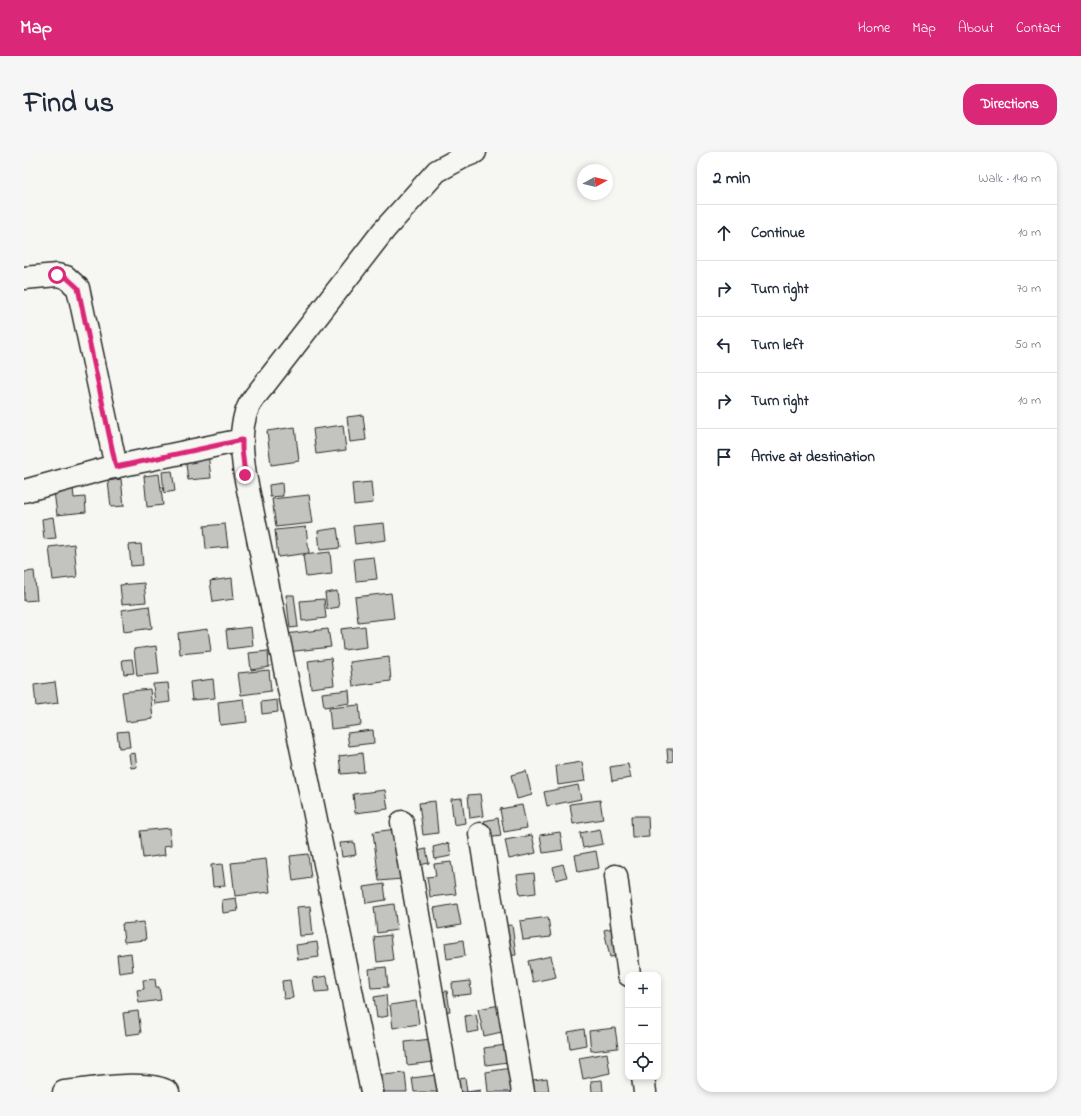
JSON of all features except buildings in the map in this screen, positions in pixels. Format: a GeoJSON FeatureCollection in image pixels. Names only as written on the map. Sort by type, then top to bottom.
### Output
{"type":"FeatureCollection","features":[{"type":"Feature","properties":{"kind":"street"},"geometry":{"type":"LineString","coordinates":[[372,1092],[245,475],[242,449],[242,430],[247,409],[261,389],[384,230],[437,171],[475,152]]}},
{"type":"Feature","properties":{"kind":"street"},"geometry":{"type":"LineString","coordinates":[[24,278],[62,276],[66,277],[78,288],[116,467]]}},
{"type":"Feature","properties":{"kind":"street"},"geometry":{"type":"LineString","coordinates":[[24,491],[116,467],[242,440]]}},
{"type":"Feature","properties":{"kind":"street"},"geometry":{"type":"LineString","coordinates":[[402,822],[449,1092]]}},
{"type":"Feature","properties":{"kind":"street"},"geometry":{"type":"LineString","coordinates":[[480,834],[523,1092]]}},
{"type":"Feature","properties":{"kind":"street"},"geometry":{"type":"LineString","coordinates":[[616,876],[629,972]]}},
{"type":"Feature","properties":{"kind":"street"},"geometry":{"type":"LineString","coordinates":[[643,1080],[645,1092]]}},
{"type":"Feature","properties":{"kind":"street"},"geometry":{"type":"LineString","coordinates":[[64,1092],[129,1086],[161,1088],[168,1092]]}},
{"type":"Feature","properties":{"kind":"route"},"geometry":{"type":"LineString","coordinates":[[57,275],[66,277],[78,288],[116,467],[242,440],[245,475]]}}]}
